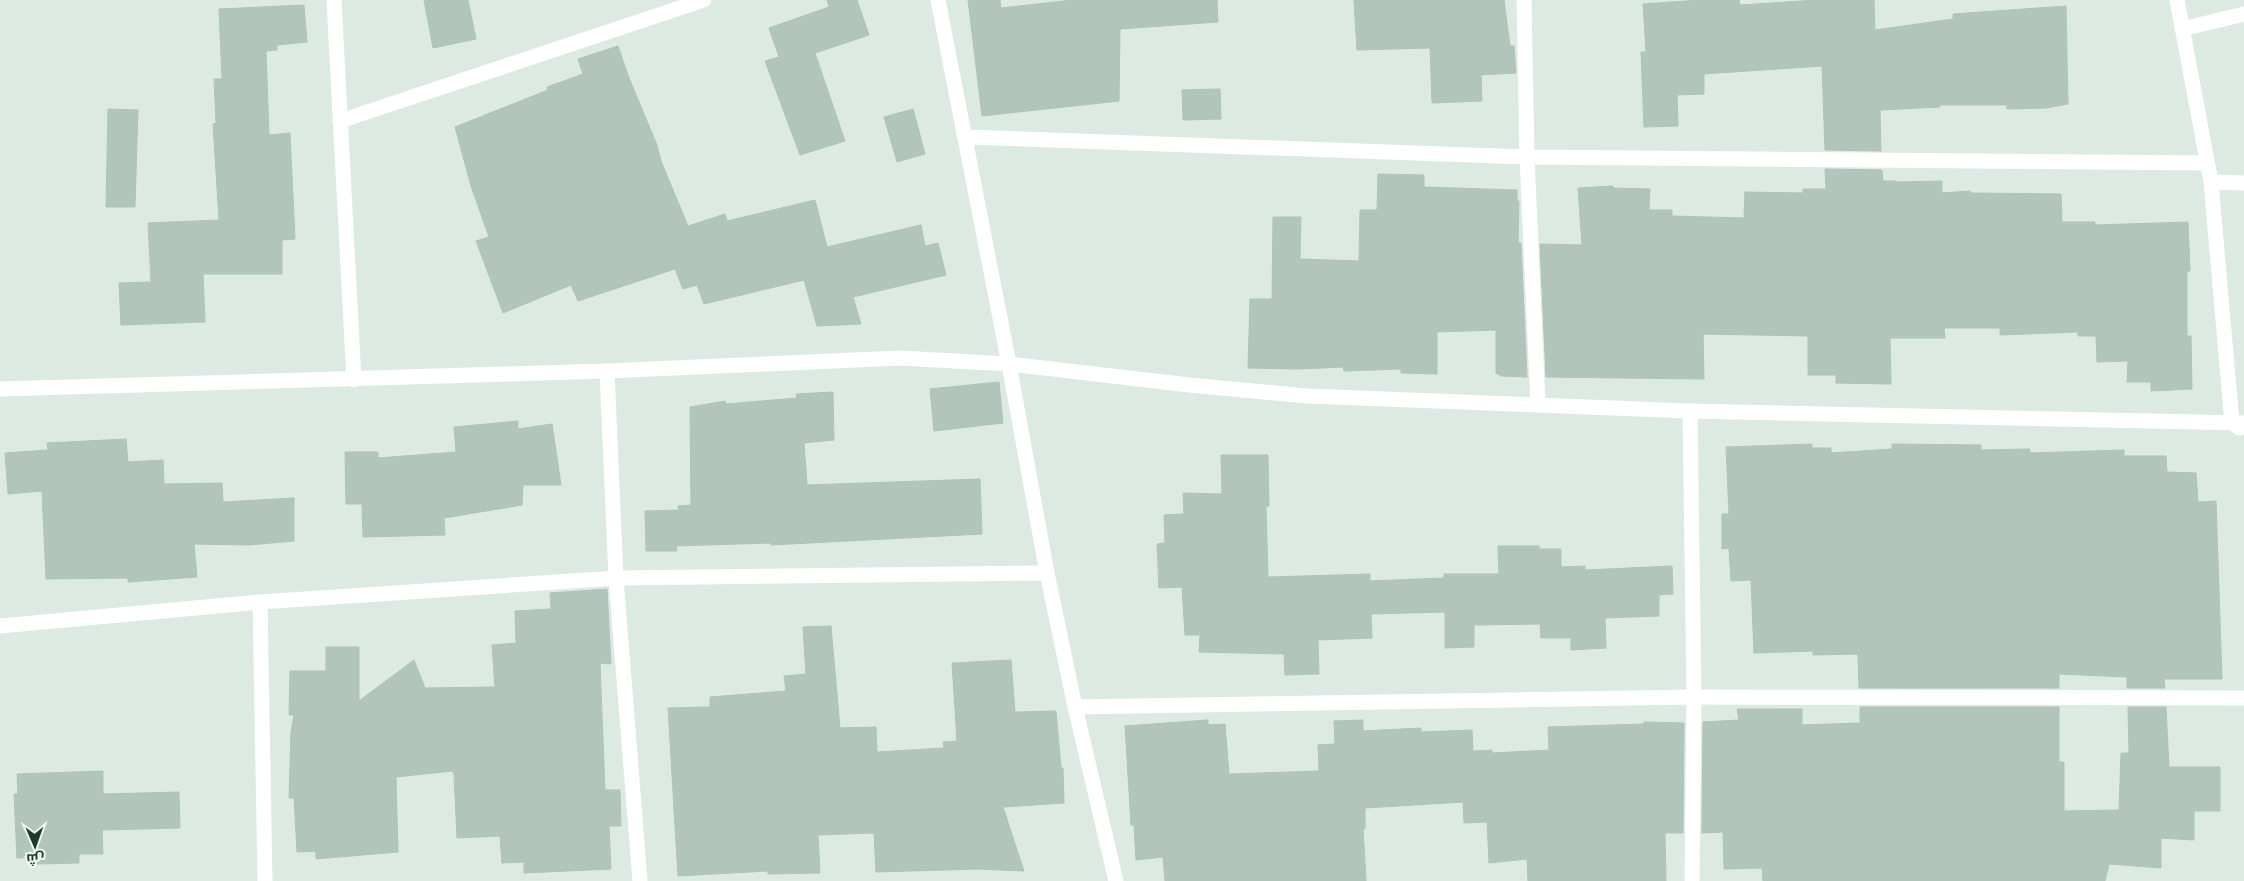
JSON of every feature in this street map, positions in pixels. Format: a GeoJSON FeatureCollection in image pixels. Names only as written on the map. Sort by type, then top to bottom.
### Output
{"type":"FeatureCollection","features":[{"type":"Feature","properties":{"kind":"street"},"geometry":{"type":"LineString","coordinates":[[334,0],[354,380]]}},
{"type":"Feature","properties":{"kind":"street"},"geometry":{"type":"LineString","coordinates":[[340,121],[704,0]]}},
{"type":"Feature","properties":{"kind":"street"},"geometry":{"type":"LineString","coordinates":[[938,0],[966,137],[1047,573],[1075,708],[1116,881]]}},
{"type":"Feature","properties":{"kind":"street"},"geometry":{"type":"LineString","coordinates":[[1524,0],[1527,156],[1538,405]]}},
{"type":"Feature","properties":{"kind":"street"},"geometry":{"type":"LineString","coordinates":[[0,389],[354,380],[900,358],[1009,364],[1189,385],[1307,396],[1690,411],[2240,426],[2211,182],[2177,0]]}},
{"type":"Feature","properties":{"kind":"street"},"geometry":{"type":"LineString","coordinates":[[2182,29],[2244,14]]}},
{"type":"Feature","properties":{"kind":"street"},"geometry":{"type":"LineString","coordinates":[[966,137],[1527,156],[2207,163]]}},
{"type":"Feature","properties":{"kind":"street"},"geometry":{"type":"LineString","coordinates":[[2211,182],[2244,183]]}},
{"type":"Feature","properties":{"kind":"street"},"geometry":{"type":"LineString","coordinates":[[606,371],[616,578],[640,881]]}},
{"type":"Feature","properties":{"kind":"street"},"geometry":{"type":"LineString","coordinates":[[1690,411],[1694,697],[1692,881]]}},
{"type":"Feature","properties":{"kind":"street"},"geometry":{"type":"LineString","coordinates":[[0,626],[260,602],[616,578],[1047,573]]}},
{"type":"Feature","properties":{"kind":"street"},"geometry":{"type":"LineString","coordinates":[[260,602],[265,881]]}},
{"type":"Feature","properties":{"kind":"street"},"geometry":{"type":"LineString","coordinates":[[1075,708],[1694,697],[2244,698]]}},
{"type":"Feature","properties":{"kind":"building"},"geometry":{"type":"Polygon","coordinates":[[[424,0],[468,0],[476,39],[433,48],[424,0]]]}},
{"type":"Feature","properties":{"kind":"building"},"geometry":{"type":"Polygon","coordinates":[[[827,0],[857,0],[869,35],[815,53],[845,141],[800,155],[765,61],[779,57],[769,28],[829,7],[827,0]]]}},
{"type":"Feature","properties":{"kind":"building"},"geometry":{"type":"Polygon","coordinates":[[[968,0],[1000,0],[1001,8],[1073,0],[1217,0],[1218,22],[1120,29],[1119,101],[982,116],[968,0]]]}},
{"type":"Feature","properties":{"kind":"building"},"geometry":{"type":"Polygon","coordinates":[[[1354,0],[1504,0],[1510,46],[1514,46],[1516,73],[1481,75],[1482,101],[1432,103],[1430,48],[1357,50],[1354,0]]]}},
{"type":"Feature","properties":{"kind":"building"},"geometry":{"type":"Polygon","coordinates":[[[1700,0],[1739,0],[1740,5],[1817,0],[1874,0],[1875,30],[1953,19],[1953,14],[2066,6],[2068,104],[2046,108],[2007,109],[2007,105],[1940,105],[1940,107],[1880,110],[1881,151],[1825,150],[1822,66],[1704,74],[1704,94],[1677,95],[1678,126],[1644,127],[1641,52],[1646,52],[1643,4],[1700,0]]]}},
{"type":"Feature","properties":{"kind":"building"},"geometry":{"type":"Polygon","coordinates":[[[304,5],[307,42],[277,45],[277,50],[266,51],[269,135],[290,133],[295,239],[282,240],[282,274],[203,274],[205,322],[121,325],[119,283],[151,282],[148,223],[219,220],[213,124],[216,123],[214,79],[222,79],[219,9],[304,5]]]}},
{"type":"Feature","properties":{"kind":"building"},"geometry":{"type":"Polygon","coordinates":[[[618,46],[657,145],[661,161],[688,226],[725,214],[727,221],[815,200],[827,247],[921,225],[925,246],[938,243],[946,275],[853,297],[861,324],[817,326],[804,280],[704,304],[697,285],[683,289],[675,269],[578,301],[571,285],[503,313],[476,241],[489,237],[471,186],[455,127],[548,90],[547,87],[583,74],[578,59],[618,46]]]}},
{"type":"Feature","properties":{"kind":"building"},"geometry":{"type":"Polygon","coordinates":[[[1220,89],[1221,119],[1183,120],[1182,90],[1220,89]]]}},
{"type":"Feature","properties":{"kind":"building"},"geometry":{"type":"Polygon","coordinates":[[[108,109],[138,110],[135,207],[106,207],[108,109]]]}},
{"type":"Feature","properties":{"kind":"building"},"geometry":{"type":"Polygon","coordinates":[[[913,109],[925,154],[897,162],[884,117],[913,109]]]}},
{"type":"Feature","properties":{"kind":"building"},"geometry":{"type":"Polygon","coordinates":[[[1825,169],[1882,170],[1883,181],[1942,181],[1942,193],[1970,191],[1970,193],[2061,194],[2062,222],[2095,222],[2095,225],[2188,222],[2190,271],[2187,271],[2187,336],[2191,336],[2192,389],[2151,391],[2151,382],[2127,382],[2128,361],[2097,362],[2096,336],[2078,336],[2078,332],[2000,335],[2000,328],[1944,328],[1945,338],[1890,338],[1891,384],[1836,383],[1836,375],[1808,375],[1808,336],[1703,334],[1704,379],[1546,377],[1540,244],[1582,245],[1578,188],[1613,186],[1613,188],[1650,189],[1649,210],[1672,210],[1672,216],[1744,218],[1745,192],[1803,193],[1803,189],[1826,189],[1825,169]]]}},
{"type":"Feature","properties":{"kind":"building"},"geometry":{"type":"Polygon","coordinates":[[[1378,174],[1424,175],[1424,187],[1517,190],[1517,201],[1519,201],[1518,243],[1521,243],[1527,377],[1500,376],[1500,374],[1496,374],[1496,330],[1437,332],[1437,374],[1401,373],[1401,369],[1344,371],[1343,367],[1300,369],[1248,368],[1250,299],[1272,299],[1273,217],[1301,217],[1300,259],[1359,261],[1360,210],[1377,210],[1378,174]]]}},
{"type":"Feature","properties":{"kind":"building"},"geometry":{"type":"Polygon","coordinates":[[[999,382],[1003,423],[934,431],[930,389],[999,382]]]}},
{"type":"Feature","properties":{"kind":"building"},"geometry":{"type":"Polygon","coordinates":[[[833,392],[834,440],[804,443],[807,485],[980,479],[982,534],[771,545],[771,543],[676,546],[677,551],[646,551],[645,511],[679,510],[678,506],[691,505],[690,407],[725,401],[726,404],[797,398],[796,394],[833,392]]]}},
{"type":"Feature","properties":{"kind":"building"},"geometry":{"type":"Polygon","coordinates":[[[518,421],[518,429],[552,424],[561,485],[523,485],[522,505],[444,518],[445,535],[363,537],[362,504],[346,504],[345,452],[378,452],[378,458],[456,452],[454,427],[518,421]]]}},
{"type":"Feature","properties":{"kind":"building"},"geometry":{"type":"Polygon","coordinates":[[[126,439],[128,462],[163,460],[164,484],[222,483],[223,502],[294,498],[294,541],[249,545],[194,544],[197,577],[128,582],[128,578],[46,579],[42,491],[8,494],[5,453],[48,450],[47,443],[126,439]]]}},
{"type":"Feature","properties":{"kind":"building"},"geometry":{"type":"Polygon","coordinates":[[[1812,444],[1812,448],[1831,448],[1831,453],[1892,449],[1892,444],[1981,445],[1981,450],[2030,449],[2030,453],[2124,450],[2124,456],[2166,456],[2167,472],[2196,473],[2198,502],[2216,501],[2222,679],[2164,679],[2165,688],[2127,688],[2127,677],[2059,674],[2059,688],[1859,688],[1858,654],[1813,655],[1813,651],[1754,653],[1751,580],[1731,581],[1729,548],[1722,549],[1722,514],[1729,514],[1726,447],[1812,444]]]}},
{"type":"Feature","properties":{"kind":"building"},"geometry":{"type":"Polygon","coordinates":[[[1221,455],[1268,455],[1269,506],[1266,506],[1268,577],[1370,574],[1370,581],[1444,578],[1444,574],[1499,574],[1498,546],[1539,546],[1539,549],[1561,549],[1561,567],[1585,566],[1585,570],[1672,566],[1673,594],[1659,595],[1659,616],[1605,618],[1606,648],[1571,650],[1571,638],[1541,638],[1540,624],[1474,625],[1474,647],[1445,648],[1445,612],[1371,614],[1372,638],[1318,640],[1319,674],[1285,675],[1284,654],[1199,652],[1200,635],[1185,635],[1182,587],[1159,588],[1157,544],[1165,543],[1164,515],[1184,514],[1183,493],[1222,494],[1221,455]]]}},
{"type":"Feature","properties":{"kind":"building"},"geometry":{"type":"Polygon","coordinates":[[[607,589],[611,664],[600,663],[605,790],[620,790],[621,826],[609,826],[611,869],[524,873],[524,862],[502,863],[500,836],[457,838],[454,774],[452,771],[396,777],[398,852],[316,859],[316,851],[297,852],[294,798],[289,798],[291,732],[294,715],[289,715],[290,671],[326,671],[326,647],[359,647],[359,701],[414,660],[425,688],[495,687],[492,645],[516,643],[515,611],[551,609],[550,593],[607,589]]]}},
{"type":"Feature","properties":{"kind":"building"},"geometry":{"type":"Polygon","coordinates":[[[831,626],[840,728],[876,727],[877,752],[944,748],[943,742],[957,741],[952,663],[1011,660],[1015,712],[1056,711],[1061,768],[1063,768],[1064,803],[1003,807],[1024,871],[978,869],[876,872],[874,833],[818,835],[820,873],[768,874],[768,871],[678,876],[668,708],[710,707],[710,697],[786,691],[784,676],[806,674],[803,627],[831,626]]]}},
{"type":"Feature","properties":{"kind":"building"},"geometry":{"type":"Polygon","coordinates":[[[1860,707],[2059,707],[2059,762],[2064,762],[2064,811],[2119,810],[2121,753],[2129,753],[2128,707],[2166,707],[2169,767],[2220,767],[2220,811],[2194,811],[2194,840],[2161,838],[2161,868],[2109,864],[2105,881],[1763,881],[1762,868],[1724,869],[1723,832],[1702,833],[1703,722],[1739,720],[1737,709],[1802,709],[1802,725],[1860,723],[1860,707]]]}},
{"type":"Feature","properties":{"kind":"building"},"geometry":{"type":"Polygon","coordinates":[[[1208,720],[1208,725],[1225,724],[1229,774],[1319,771],[1318,745],[1335,744],[1334,721],[1363,720],[1363,731],[1421,728],[1421,732],[1472,730],[1473,751],[1492,750],[1492,753],[1549,750],[1548,727],[1644,724],[1644,722],[1684,723],[1683,833],[1665,833],[1666,881],[1528,881],[1527,859],[1489,863],[1487,822],[1464,823],[1463,802],[1365,808],[1365,829],[1363,829],[1366,881],[1165,881],[1163,857],[1136,860],[1134,825],[1131,825],[1125,726],[1208,720]]]}},
{"type":"Feature","properties":{"kind":"building"},"geometry":{"type":"Polygon","coordinates":[[[103,771],[103,794],[179,792],[180,828],[102,830],[103,854],[79,854],[79,863],[37,864],[37,858],[17,858],[14,794],[18,794],[17,774],[103,771]]]}}]}
